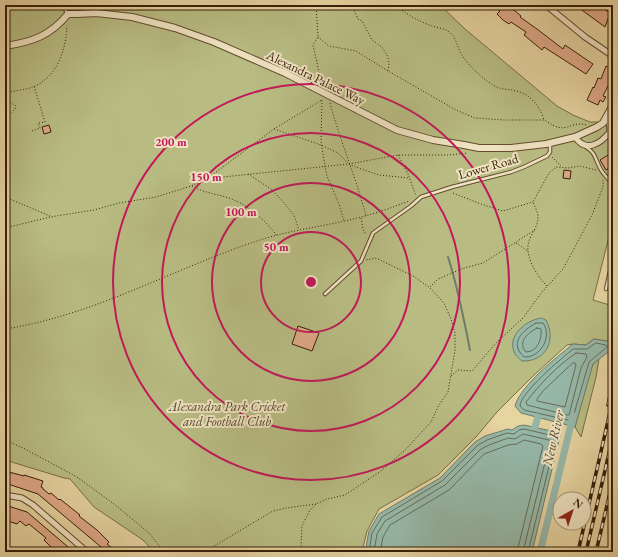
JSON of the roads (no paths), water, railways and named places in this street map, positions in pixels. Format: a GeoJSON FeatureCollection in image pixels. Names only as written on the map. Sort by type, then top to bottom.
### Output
{"type":"FeatureCollection","features":[{"type":"Feature","properties":{"kind":"street"},"geometry":{"type":"LineString","coordinates":[[546,5],[585,37],[613,56]]}},
{"type":"Feature","properties":{"kind":"street","name":"Alexandra Palace Way"},"geometry":{"type":"LineString","coordinates":[[68,14],[96,13],[132,17],[175,28],[250,57],[397,130],[433,140],[479,148],[511,148],[550,143],[575,137],[603,124],[613,105]]}},
{"type":"Feature","properties":{"kind":"street"},"geometry":{"type":"LineString","coordinates":[[5,46],[39,38],[54,28],[68,14]]}},
{"type":"Feature","properties":{"kind":"street"},"geometry":{"type":"LineString","coordinates":[[575,137],[584,146],[595,145],[603,141],[610,132],[607,118]]}},
{"type":"Feature","properties":{"kind":"street"},"geometry":{"type":"LineString","coordinates":[[5,495],[22,498],[33,505],[87,552]]}},
{"type":"Feature","properties":{"kind":"lane"},"geometry":{"type":"LineString","coordinates":[[64,5],[68,14]]}},
{"type":"Feature","properties":{"kind":"lane","name":"Lower Road"},"geometry":{"type":"LineString","coordinates":[[325,294],[361,261],[373,233],[421,197],[524,167],[547,156],[550,152],[550,143]]}},
{"type":"Feature","properties":{"kind":"lane"},"geometry":{"type":"LineString","coordinates":[[584,146],[593,151],[600,169],[613,183]]}},
{"type":"Feature","properties":{"kind":"lane"},"geometry":{"type":"LineString","coordinates":[[606,289],[613,258]]}},
{"type":"Feature","properties":{"kind":"water"},"geometry":{"type":"Polygon","coordinates":[[[541,318],[546,320],[549,328],[550,335],[547,349],[537,358],[522,361],[515,354],[513,347],[515,335],[529,322],[541,318]]]}},
{"type":"Feature","properties":{"kind":"water"},"geometry":{"type":"Polygon","coordinates":[[[594,339],[606,341],[613,339],[612,349],[593,364],[575,427],[521,413],[515,406],[524,389],[549,364],[573,344],[586,345],[594,339]]]}},
{"type":"Feature","properties":{"kind":"water"},"geometry":{"type":"Polygon","coordinates":[[[524,425],[556,432],[560,436],[532,552],[365,552],[369,531],[379,514],[440,478],[475,442],[485,436],[508,429],[512,430],[518,426],[524,425]]]}},
{"type":"Feature","properties":{"kind":"waterway"},"geometry":{"type":"LineString","coordinates":[[448,257],[458,292],[470,350]]}},
{"type":"Feature","properties":{"kind":"waterway","name":"New River"},"geometry":{"type":"LineString","coordinates":[[540,552],[573,416]]}},
{"type":"Feature","properties":{"kind":"waterway"},"geometry":{"type":"LineString","coordinates":[[535,427],[538,417]]}},
{"type":"Feature","properties":{"kind":"railway"},"geometry":{"type":"LineString","coordinates":[[608,405],[613,381]]}},
{"type":"Feature","properties":{"kind":"railway"},"geometry":{"type":"LineString","coordinates":[[578,552],[613,399]]}},
{"type":"Feature","properties":{"kind":"railway"},"geometry":{"type":"LineString","coordinates":[[586,552],[613,436]]}},
{"type":"Feature","properties":{"kind":"railway"},"geometry":{"type":"LineString","coordinates":[[596,552],[613,480]]}},
{"type":"Feature","properties":{"kind":"park label","name":"Alexandra Park Cricket and Football Club"},"geometry":{"type":"Point","coordinates":[227,414]}}]}
